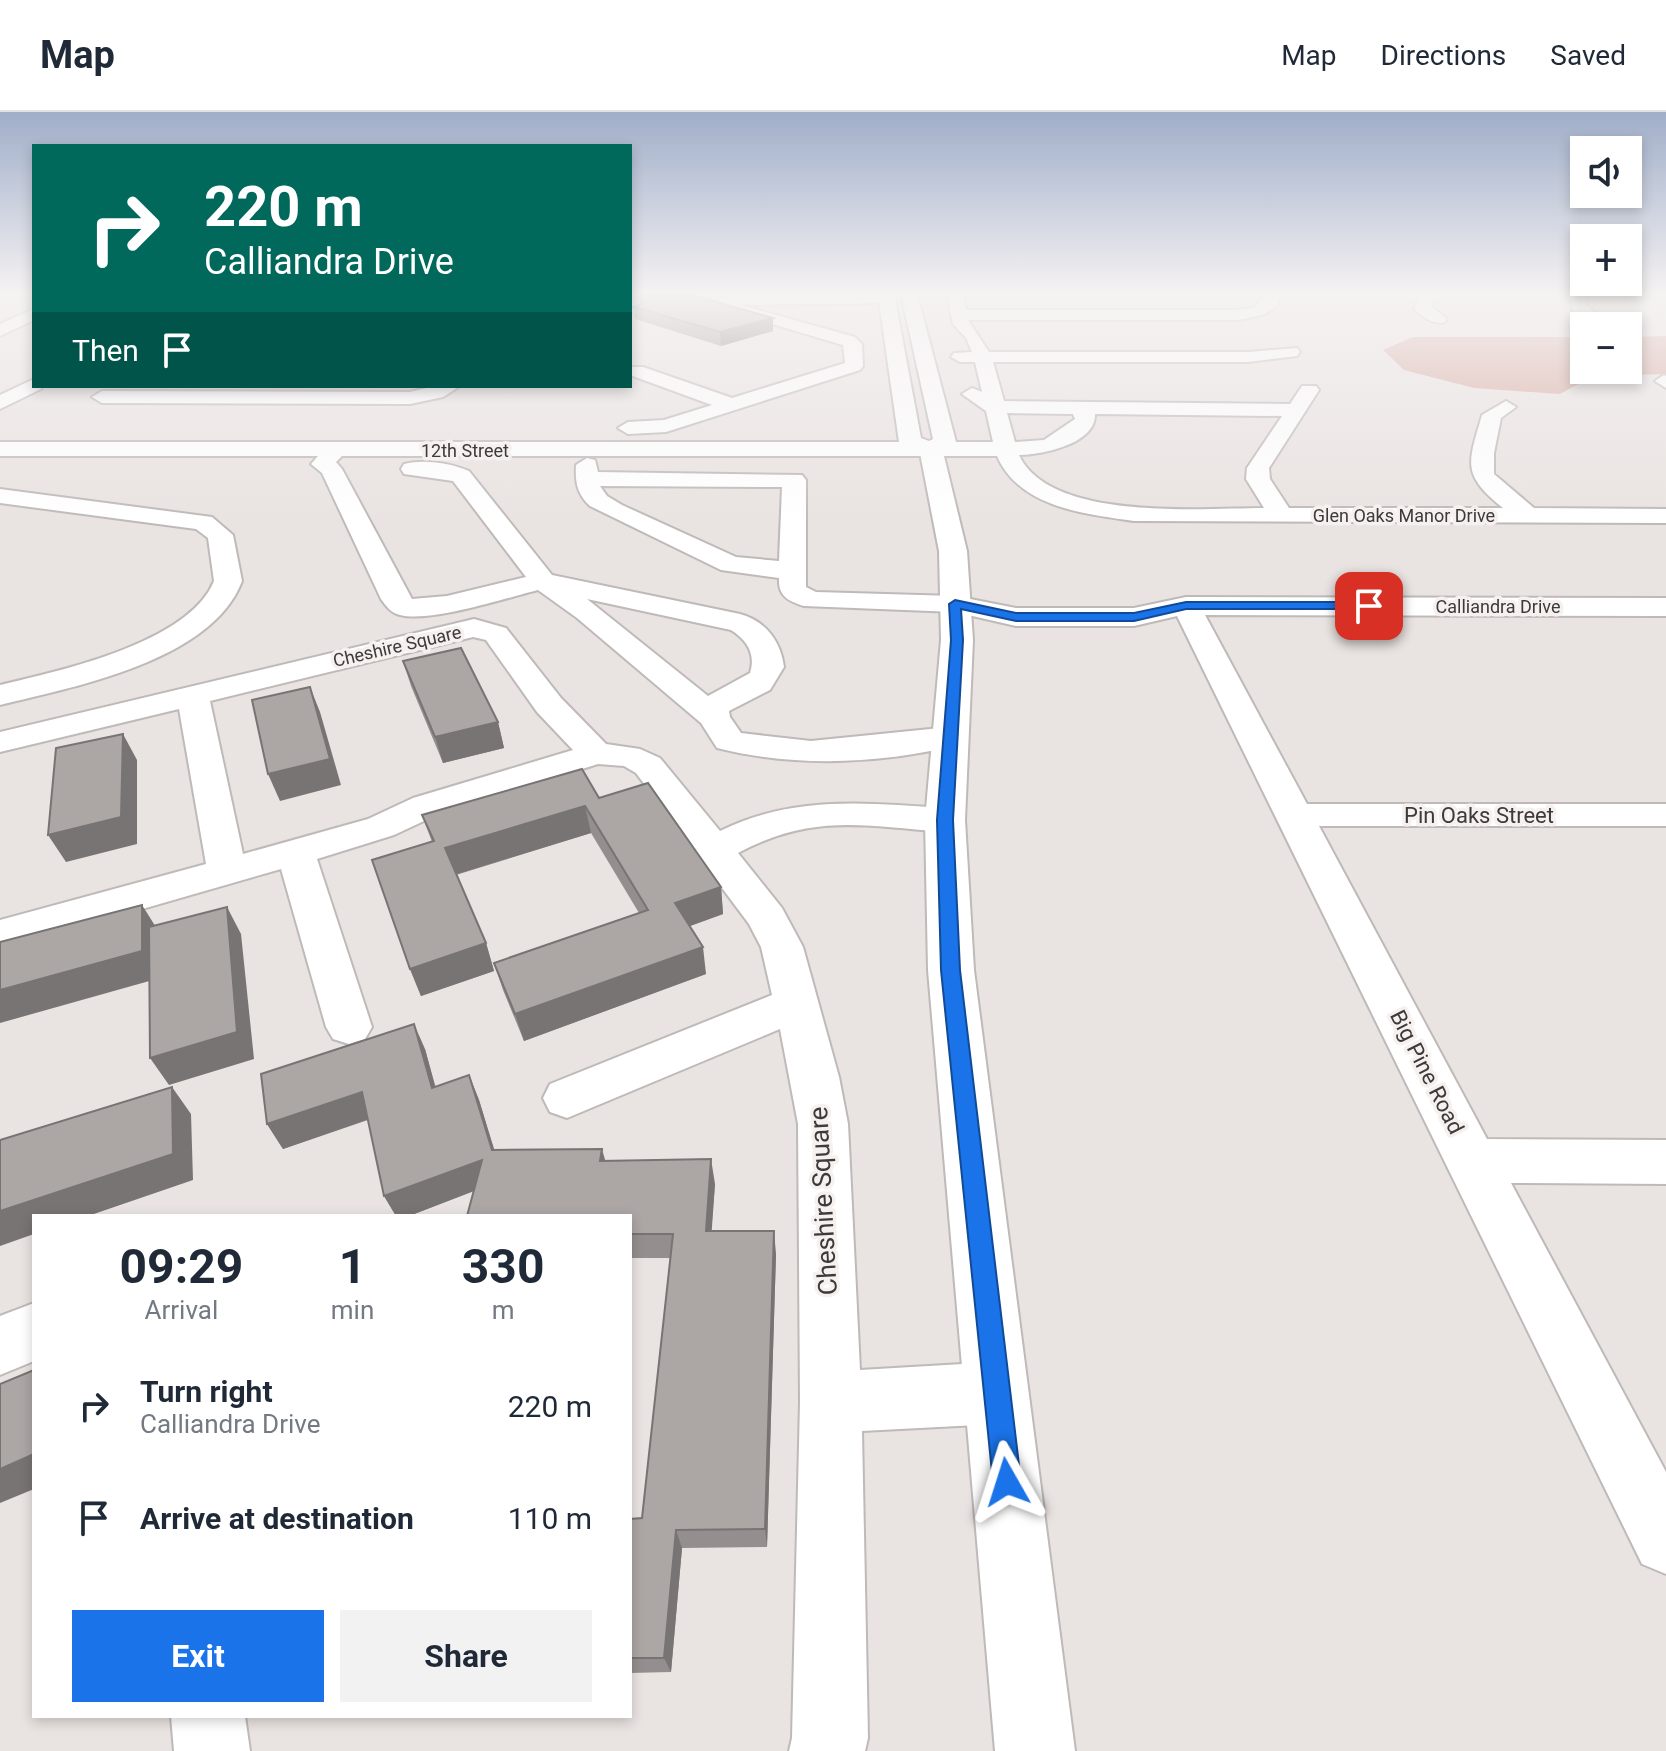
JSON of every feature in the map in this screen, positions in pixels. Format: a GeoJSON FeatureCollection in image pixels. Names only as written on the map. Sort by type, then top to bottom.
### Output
{"type":"FeatureCollection","features":[{"type":"Feature","properties":{"kind":"main road"},"geometry":{"type":"LineString","coordinates":[[902,370],[910,442],[931,449],[945,442],[920,370]]}},
{"type":"Feature","properties":{"kind":"main road"},"geometry":{"type":"LineString","coordinates":[[931,449],[953,551],[957,640],[945,820],[951,970],[1035,1751]]}},
{"type":"Feature","properties":{"kind":"street"},"geometry":{"type":"LineString","coordinates":[[796,370],[821,378]]}},
{"type":"Feature","properties":{"kind":"street"},"geometry":{"type":"LineString","coordinates":[[587,479],[794,480],[792,571],[739,567],[602,504],[588,490],[587,479],[588,450],[605,432],[666,426],[842,370]]}},
{"type":"Feature","properties":{"kind":"street","name":"Glen Oaks Manor Drive"},"geometry":{"type":"LineString","coordinates":[[963,370],[968,392],[993,407]]}},
{"type":"Feature","properties":{"kind":"street","name":"Glen Oaks Manor Drive"},"geometry":{"type":"LineString","coordinates":[[987,370],[994,392],[993,407],[1013,467],[1028,482],[1054,496],[1098,508],[1149,515],[1666,516]]}},
{"type":"Feature","properties":{"kind":"street"},"geometry":{"type":"LineString","coordinates":[[636,371],[732,405]]}},
{"type":"Feature","properties":{"kind":"street"},"geometry":{"type":"LineString","coordinates":[[0,403],[32,386]]}},
{"type":"Feature","properties":{"kind":"street","name":"Glen Oaks Manor Drive"},"geometry":{"type":"LineString","coordinates":[[1281,515],[1258,479],[1258,468],[1311,387]]}},
{"type":"Feature","properties":{"kind":"street"},"geometry":{"type":"LineString","coordinates":[[156,416],[212,388]]}},
{"type":"Feature","properties":{"kind":"street"},"geometry":{"type":"LineString","coordinates":[[102,397],[410,398],[446,388]]}},
{"type":"Feature","properties":{"kind":"street"},"geometry":{"type":"LineString","coordinates":[[993,407],[1295,410]]}},
{"type":"Feature","properties":{"kind":"street"},"geometry":{"type":"LineString","coordinates":[[931,449],[1046,448],[1063,441],[1085,421],[1085,414],[1077,407]]}},
{"type":"Feature","properties":{"kind":"street","name":"Glen Oaks Manor Drive"},"geometry":{"type":"LineString","coordinates":[[1506,407],[1492,415],[1479,467],[1485,481],[1527,515]]}},
{"type":"Feature","properties":{"kind":"street"},"geometry":{"type":"LineString","coordinates":[[108,449],[133,431]]}},
{"type":"Feature","properties":{"kind":"street","name":"12th Street"},"geometry":{"type":"LineString","coordinates":[[0,449],[108,449],[333,460],[588,450],[931,449]]}},
{"type":"Feature","properties":{"kind":"street"},"geometry":{"type":"LineString","coordinates":[[713,717],[713,707],[723,699],[754,688],[765,678],[769,666],[762,640],[755,632],[740,623],[543,581],[447,604],[405,608],[395,599],[333,460],[432,469],[461,476],[543,581],[587,612],[713,717],[729,741],[775,751],[868,747],[950,737]]}},
{"type":"Feature","properties":{"kind":"street"},"geometry":{"type":"LineString","coordinates":[[0,496],[203,522],[220,535],[228,581],[225,592],[213,606],[178,635],[133,660],[0,695]]}},
{"type":"Feature","properties":{"kind":"street","name":"Calliandra Drive"},"geometry":{"type":"LineString","coordinates":[[792,571],[792,589],[814,600],[955,604],[1016,617],[1134,617],[1186,606],[1666,607]]}},
{"type":"Feature","properties":{"kind":"street","name":"Big Pine Road"},"geometry":{"type":"LineString","coordinates":[[1186,606],[1666,1540]]}},
{"type":"Feature","properties":{"kind":"street","name":"Cheshire Square"},"geometry":{"type":"LineString","coordinates":[[0,742],[474,628],[496,634],[549,705],[596,754]]}},
{"type":"Feature","properties":{"kind":"street"},"geometry":{"type":"LineString","coordinates":[[193,695],[227,870]]}},
{"type":"Feature","properties":{"kind":"street","name":"Cheshire Square"},"geometry":{"type":"LineString","coordinates":[[0,935],[381,827],[426,806],[596,754],[617,754],[645,761],[767,918],[782,947],[798,1003],[823,1124],[831,1402],[830,1738],[827,1751]]}},
{"type":"Feature","properties":{"kind":"street"},"geometry":{"type":"LineString","coordinates":[[715,849],[770,823],[799,816],[826,813],[945,820]]}},
{"type":"Feature","properties":{"kind":"street","name":"Pin Oaks Street"},"geometry":{"type":"LineString","coordinates":[[1293,815],[1666,815]]}},
{"type":"Feature","properties":{"kind":"street"},"geometry":{"type":"LineString","coordinates":[[295,852],[349,1027]]}},
{"type":"Feature","properties":{"kind":"street"},"geometry":{"type":"LineString","coordinates":[[567,1098],[798,1003]]}},
{"type":"Feature","properties":{"kind":"street"},"geometry":{"type":"LineString","coordinates":[[1473,1161],[1666,1162]]}},
{"type":"Feature","properties":{"kind":"street"},"geometry":{"type":"LineString","coordinates":[[0,1346],[32,1332]]}},
{"type":"Feature","properties":{"kind":"street"},"geometry":{"type":"LineString","coordinates":[[831,1402],[997,1393]]}},
{"type":"Feature","properties":{"kind":"street"},"geometry":{"type":"LineString","coordinates":[[208,1718],[212,1751]]}},
{"type":"Feature","properties":{"kind":"shaded area"},"geometry":{"type":"Polygon","coordinates":[[[1406,370],[1570,370],[1570,384],[1578,384],[1560,394],[1474,388],[1406,370]]]}},
{"type":"Feature","properties":{"kind":"shaded area"},"geometry":{"type":"Polygon","coordinates":[[[1642,370],[1666,370],[1666,374],[1642,375],[1642,370]]]}},
{"type":"Feature","properties":{"kind":"building"},"geometry":{"type":"Polygon","coordinates":[[[461,648],[498,722],[435,737],[403,661],[461,648]]]}},
{"type":"Feature","properties":{"kind":"building"},"geometry":{"type":"Polygon","coordinates":[[[310,687],[330,759],[268,774],[252,700],[310,687]]]}},
{"type":"Feature","properties":{"kind":"building"},"geometry":{"type":"Polygon","coordinates":[[[123,734],[121,817],[48,835],[56,748],[123,734]]]}},
{"type":"Feature","properties":{"kind":"building"},"geometry":{"type":"Polygon","coordinates":[[[582,769],[599,798],[648,783],[721,887],[675,903],[703,947],[515,1014],[494,963],[648,910],[585,806],[445,848],[486,943],[410,969],[372,860],[434,841],[422,815],[582,769]]]}},
{"type":"Feature","properties":{"kind":"building"},"geometry":{"type":"Polygon","coordinates":[[[142,905],[142,951],[0,990],[0,942],[142,905]]]}},
{"type":"Feature","properties":{"kind":"building"},"geometry":{"type":"Polygon","coordinates":[[[227,907],[237,1032],[150,1058],[149,927],[227,907]]]}},
{"type":"Feature","properties":{"kind":"building"},"geometry":{"type":"Polygon","coordinates":[[[414,1024],[432,1088],[469,1075],[492,1150],[602,1149],[600,1161],[711,1159],[706,1231],[774,1231],[765,1529],[676,1530],[664,1658],[632,1658],[632,1519],[642,1518],[673,1234],[632,1234],[632,1214],[468,1214],[482,1160],[384,1196],[362,1092],[267,1124],[261,1074],[414,1024]]]}},
{"type":"Feature","properties":{"kind":"building"},"geometry":{"type":"Polygon","coordinates":[[[172,1087],[173,1154],[0,1211],[0,1140],[172,1087]]]}},
{"type":"Feature","properties":{"kind":"building"},"geometry":{"type":"Polygon","coordinates":[[[32,1371],[32,1455],[0,1469],[0,1384],[32,1371]]]}},
{"type":"Feature","properties":{"kind":"route"},"geometry":{"type":"LineString","coordinates":[[1007,1482],[951,970],[945,820],[957,640],[955,604],[1016,617],[1134,617],[1186,606],[1369,606]]}}]}
